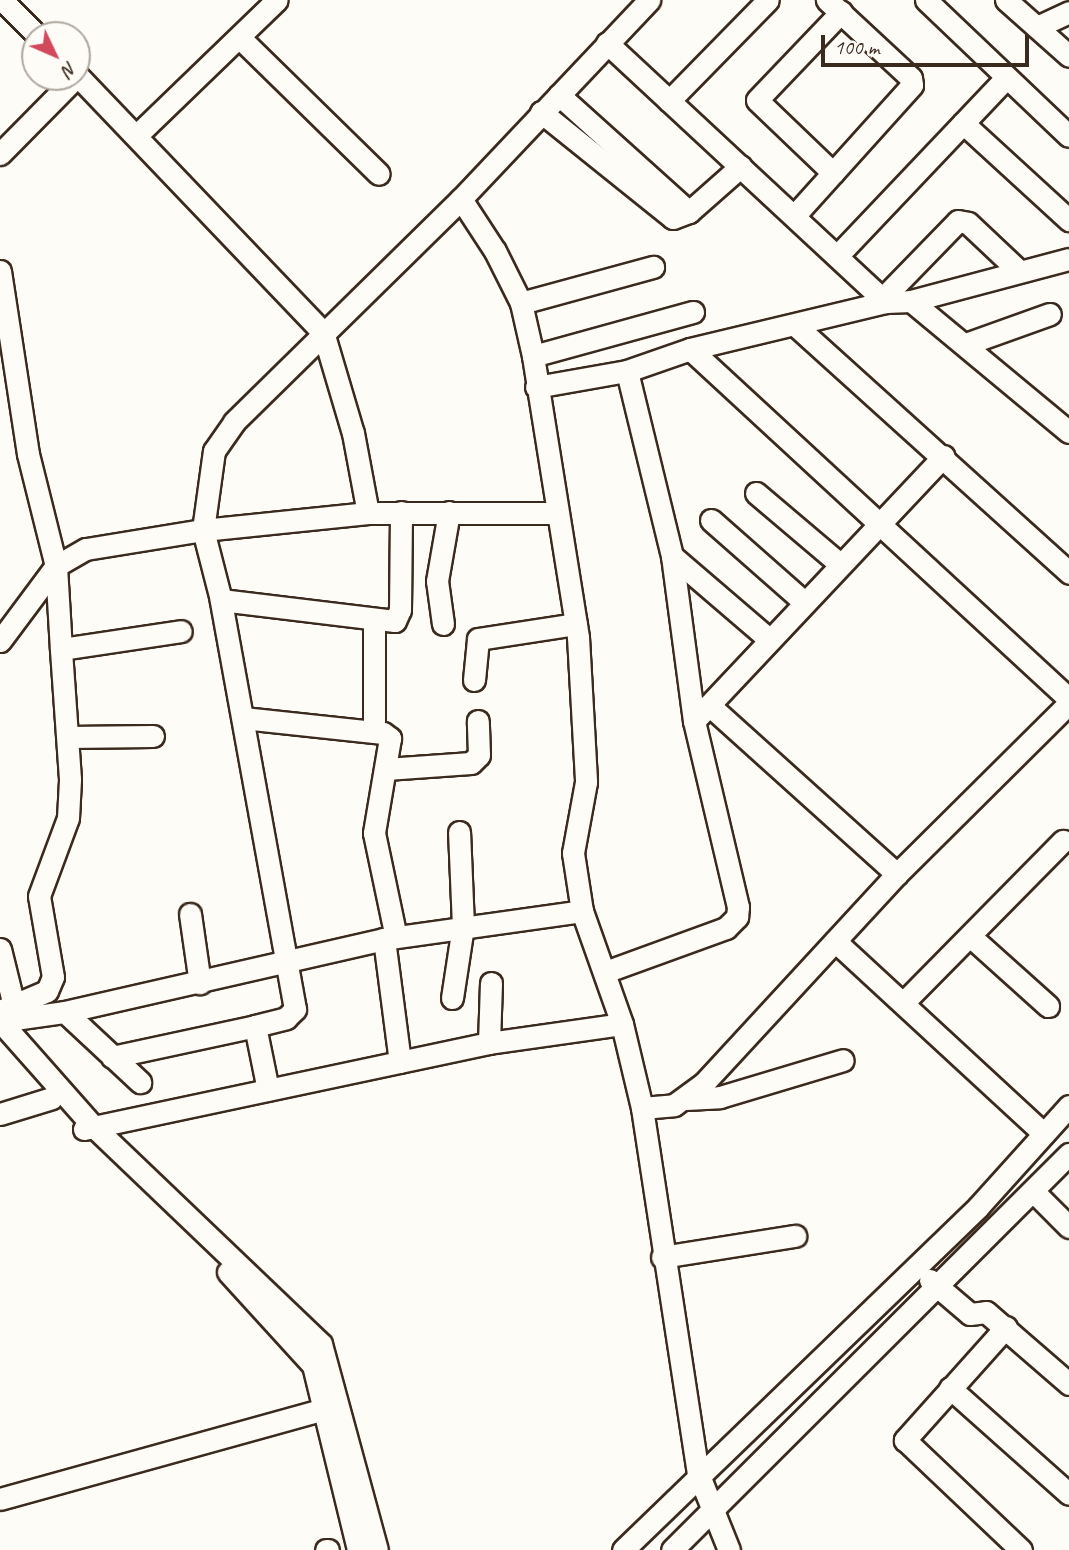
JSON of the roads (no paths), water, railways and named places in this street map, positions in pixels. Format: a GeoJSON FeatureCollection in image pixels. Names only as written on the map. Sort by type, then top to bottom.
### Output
{"type":"FeatureCollection","features":[{"type":"Feature","properties":{"kind":"street"},"geometry":{"type":"LineString","coordinates":[[2,0],[23,21]]}},
{"type":"Feature","properties":{"kind":"street"},"geometry":{"type":"LineString","coordinates":[[137,135],[277,0]]}},
{"type":"Feature","properties":{"kind":"street"},"geometry":{"type":"LineString","coordinates":[[112,1057],[256,1026],[286,1018],[295,1009],[221,600],[203,530],[214,451],[234,422],[461,199],[649,0]]}},
{"type":"Feature","properties":{"kind":"street"},"geometry":{"type":"LineString","coordinates":[[669,101],[768,0]]}},
{"type":"Feature","properties":{"kind":"street"},"geometry":{"type":"LineString","coordinates":[[926,0],[1069,136]]}},
{"type":"Feature","properties":{"kind":"street"},"geometry":{"type":"LineString","coordinates":[[1008,1],[1069,56]]}},
{"type":"Feature","properties":{"kind":"street"},"geometry":{"type":"LineString","coordinates":[[795,215],[833,173],[912,82],[834,6],[757,100],[833,173]]}},
{"type":"Feature","properties":{"kind":"street"},"geometry":{"type":"LineString","coordinates":[[1037,27],[1069,12]]}},
{"type":"Feature","properties":{"kind":"street"},"geometry":{"type":"LineString","coordinates":[[240,38],[379,174]]}},
{"type":"Feature","properties":{"kind":"street"},"geometry":{"type":"LineString","coordinates":[[607,43],[884,300]]}},
{"type":"Feature","properties":{"kind":"street"},"geometry":{"type":"LineString","coordinates":[[838,255],[1007,77]]}},
{"type":"Feature","properties":{"kind":"street"},"geometry":{"type":"LineString","coordinates":[[91,90],[323,332],[353,433],[368,513]]}},
{"type":"Feature","properties":{"kind":"street"},"geometry":{"type":"LineString","coordinates":[[0,154],[62,91]]}},
{"type":"Feature","properties":{"kind":"street"},"geometry":{"type":"LineString","coordinates":[[559,94],[689,212]]}},
{"type":"Feature","properties":{"kind":"street"},"geometry":{"type":"LineString","coordinates":[[541,112],[667,216],[679,218],[689,212],[741,166]]}},
{"type":"Feature","properties":{"kind":"street"},"geometry":{"type":"LineString","coordinates":[[963,123],[1069,220]]}},
{"type":"Feature","properties":{"kind":"street"},"geometry":{"type":"LineString","coordinates":[[461,199],[495,251],[521,303],[533,355],[576,624],[586,782],[573,853],[582,911],[622,1024],[642,1108],[662,1257],[698,1473],[729,1550]]}},
{"type":"Feature","properties":{"kind":"street"},"geometry":{"type":"LineString","coordinates":[[884,300],[958,221],[968,223],[1019,271]]}},
{"type":"Feature","properties":{"kind":"street"},"geometry":{"type":"LineString","coordinates":[[536,387],[627,371],[690,349],[795,326],[884,300],[911,301],[1069,259]]}},
{"type":"Feature","properties":{"kind":"street"},"geometry":{"type":"LineString","coordinates":[[521,303],[653,267]]}},
{"type":"Feature","properties":{"kind":"street"},"geometry":{"type":"LineString","coordinates":[[0,271],[23,428],[55,566],[68,737],[68,818],[39,896],[52,984],[41,995],[3,1016]]}},
{"type":"Feature","properties":{"kind":"street"},"geometry":{"type":"LineString","coordinates":[[911,301],[1069,432]]}},
{"type":"Feature","properties":{"kind":"street"},"geometry":{"type":"LineString","coordinates":[[533,355],[693,312]]}},
{"type":"Feature","properties":{"kind":"street"},"geometry":{"type":"LineString","coordinates":[[966,344],[1049,314]]}},
{"type":"Feature","properties":{"kind":"street"},"geometry":{"type":"LineString","coordinates":[[795,326],[944,456],[1069,573]]}},
{"type":"Feature","properties":{"kind":"street"},"geometry":{"type":"LineString","coordinates":[[687,1099],[897,874],[1069,701],[690,349]]}},
{"type":"Feature","properties":{"kind":"street"},"geometry":{"type":"LineString","coordinates":[[605,972],[726,928],[737,917],[672,556],[627,371]]}},
{"type":"Feature","properties":{"kind":"street"},"geometry":{"type":"LineString","coordinates":[[701,713],[944,456]]}},
{"type":"Feature","properties":{"kind":"street"},"geometry":{"type":"LineString","coordinates":[[756,493],[841,565]]}},
{"type":"Feature","properties":{"kind":"street"},"geometry":{"type":"LineString","coordinates":[[221,600],[390,622],[399,617],[401,512]]}},
{"type":"Feature","properties":{"kind":"street"},"geometry":{"type":"LineString","coordinates":[[443,624],[438,581],[450,512]]}},
{"type":"Feature","properties":{"kind":"street"},"geometry":{"type":"LineString","coordinates":[[0,641],[30,605],[38,586],[55,566],[86,549],[203,530],[368,513],[557,513]]}},
{"type":"Feature","properties":{"kind":"street"},"geometry":{"type":"LineString","coordinates":[[712,520],[805,603]]}},
{"type":"Feature","properties":{"kind":"street"},"geometry":{"type":"LineString","coordinates":[[672,556],[770,640]]}},
{"type":"Feature","properties":{"kind":"street"},"geometry":{"type":"LineString","coordinates":[[0,618],[20,594],[38,586]]}},
{"type":"Feature","properties":{"kind":"street"},"geometry":{"type":"LineString","coordinates":[[374,620],[374,732]]}},
{"type":"Feature","properties":{"kind":"street"},"geometry":{"type":"LineString","coordinates":[[474,680],[478,639],[576,624]]}},
{"type":"Feature","properties":{"kind":"street"},"geometry":{"type":"LineString","coordinates":[[61,649],[181,631]]}},
{"type":"Feature","properties":{"kind":"street"},"geometry":{"type":"LineString","coordinates":[[701,713],[897,874]]}},
{"type":"Feature","properties":{"kind":"street"},"geometry":{"type":"LineString","coordinates":[[243,718],[374,732],[390,738],[374,833],[390,938],[400,1062]]}},
{"type":"Feature","properties":{"kind":"street"},"geometry":{"type":"LineString","coordinates":[[386,769],[471,763],[479,755],[478,721]]}},
{"type":"Feature","properties":{"kind":"street"},"geometry":{"type":"LineString","coordinates":[[68,737],[153,736]]}},
{"type":"Feature","properties":{"kind":"street"},"geometry":{"type":"LineString","coordinates":[[452,998],[463,926],[459,832]]}},
{"type":"Feature","properties":{"kind":"street"},"geometry":{"type":"LineString","coordinates":[[903,1003],[1063,841]]}},
{"type":"Feature","properties":{"kind":"street"},"geometry":{"type":"LineString","coordinates":[[3,1016],[65,1012],[288,964],[390,938],[582,911]]}},
{"type":"Feature","properties":{"kind":"street"},"geometry":{"type":"LineString","coordinates":[[190,914],[200,983]]}},
{"type":"Feature","properties":{"kind":"street"},"geometry":{"type":"LineString","coordinates":[[970,936],[1048,1006]]}},
{"type":"Feature","properties":{"kind":"street"},"geometry":{"type":"LineString","coordinates":[[835,941],[1044,1134]]}},
{"type":"Feature","properties":{"kind":"street"},"geometry":{"type":"LineString","coordinates":[[0,949],[3,1016],[88,1128]]}},
{"type":"Feature","properties":{"kind":"street"},"geometry":{"type":"LineString","coordinates":[[489,1043],[491,983]]}},
{"type":"Feature","properties":{"kind":"street"},"geometry":{"type":"LineString","coordinates":[[65,1012],[140,1082]]}},
{"type":"Feature","properties":{"kind":"street"},"geometry":{"type":"LineString","coordinates":[[88,1128],[489,1043],[622,1024]]}},
{"type":"Feature","properties":{"kind":"street"},"geometry":{"type":"LineString","coordinates":[[256,1026],[268,1090]]}},
{"type":"Feature","properties":{"kind":"street"},"geometry":{"type":"LineString","coordinates":[[0,1038],[52,1098],[88,1128],[330,1362],[377,1550]]}},
{"type":"Feature","properties":{"kind":"street"},"geometry":{"type":"LineString","coordinates":[[642,1108],[674,1105],[687,1099],[720,1097],[843,1060]]}},
{"type":"Feature","properties":{"kind":"street"},"geometry":{"type":"LineString","coordinates":[[0,1114],[52,1098]]}},
{"type":"Feature","properties":{"kind":"street"},"geometry":{"type":"LineString","coordinates":[[623,1550],[698,1473],[978,1207],[1069,1106]]}},
{"type":"Feature","properties":{"kind":"street"},"geometry":{"type":"LineString","coordinates":[[672,1550],[939,1288],[1069,1154]]}},
{"type":"Feature","properties":{"kind":"street"},"geometry":{"type":"LineString","coordinates":[[1033,1191],[1069,1227]]}},
{"type":"Feature","properties":{"kind":"street"},"geometry":{"type":"LineString","coordinates":[[662,1257],[795,1236]]}},
{"type":"Feature","properties":{"kind":"street"},"geometry":{"type":"LineString","coordinates":[[915,1268],[970,1314],[986,1312],[1068,1381]]}},
{"type":"Feature","properties":{"kind":"street"},"geometry":{"type":"LineString","coordinates":[[1006,1327],[905,1440],[1021,1550]]}},
{"type":"Feature","properties":{"kind":"street"},"geometry":{"type":"LineString","coordinates":[[303,1336],[313,1365],[358,1550]]}},
{"type":"Feature","properties":{"kind":"street"},"geometry":{"type":"LineString","coordinates":[[950,1388],[1069,1494]]}},
{"type":"Feature","properties":{"kind":"street"},"geometry":{"type":"LineString","coordinates":[[0,1499],[324,1409]]}}]}
